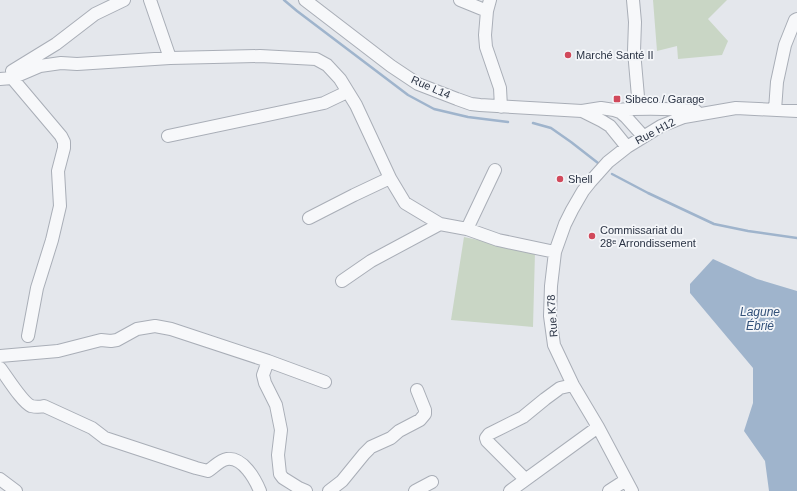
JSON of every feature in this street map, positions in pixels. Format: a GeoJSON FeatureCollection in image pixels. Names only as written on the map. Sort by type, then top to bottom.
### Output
{"type":"FeatureCollection","features":[{"type":"Feature","properties":{"kind":"street"},"geometry":{"type":"LineString","coordinates":[[4,79],[56,44],[95,14],[124,0]]}},
{"type":"Feature","properties":{"kind":"street"},"geometry":{"type":"LineString","coordinates":[[150,0],[170,58]]}},
{"type":"Feature","properties":{"kind":"street"},"geometry":{"type":"LineString","coordinates":[[460,0],[488,5],[485,35],[486,47],[500,88],[501,107]]}},
{"type":"Feature","properties":{"kind":"street"},"geometry":{"type":"LineString","coordinates":[[633,0],[635,22],[634,51],[639,108]]}},
{"type":"Feature","properties":{"kind":"street","name":"Rue L14"},"geometry":{"type":"LineString","coordinates":[[308,1],[391,66],[418,84],[471,104],[582,111],[601,108],[614,110],[639,108],[707,112]]}},
{"type":"Feature","properties":{"kind":"street"},"geometry":{"type":"LineString","coordinates":[[775,110],[777,82],[785,45],[795,20],[797,19]]}},
{"type":"Feature","properties":{"kind":"street"},"geometry":{"type":"LineString","coordinates":[[4,79],[40,66],[61,63],[77,64],[170,58],[260,56],[316,59],[327,65],[340,79],[356,105],[390,178],[406,204],[440,224],[467,229],[498,240],[555,252]]}},
{"type":"Feature","properties":{"kind":"street"},"geometry":{"type":"LineString","coordinates":[[4,79],[61,136],[64,142],[64,148],[58,171],[60,206],[38,288],[28,336]]}},
{"type":"Feature","properties":{"kind":"street"},"geometry":{"type":"LineString","coordinates":[[168,136],[324,103],[347,92]]}},
{"type":"Feature","properties":{"kind":"street"},"geometry":{"type":"LineString","coordinates":[[707,112],[736,108],[797,111]]}},
{"type":"Feature","properties":{"kind":"street"},"geometry":{"type":"LineString","coordinates":[[614,110],[620,112],[626,117],[643,136]]}},
{"type":"Feature","properties":{"kind":"street","name":"Rue L14"},"geometry":{"type":"LineString","coordinates":[[582,111],[610,126],[627,147]]}},
{"type":"Feature","properties":{"kind":"street","name":"Rue H12"},"geometry":{"type":"LineString","coordinates":[[627,147],[661,126],[684,117],[707,112]]}},
{"type":"Feature","properties":{"kind":"street","name":"Rue K78"},"geometry":{"type":"LineString","coordinates":[[627,147],[608,162],[591,181],[572,210],[565,224],[555,252],[550,286],[550,316],[554,345],[573,385],[598,427],[632,491]]}},
{"type":"Feature","properties":{"kind":"street"},"geometry":{"type":"LineString","coordinates":[[467,229],[495,170]]}},
{"type":"Feature","properties":{"kind":"street"},"geometry":{"type":"LineString","coordinates":[[309,218],[390,178]]}},
{"type":"Feature","properties":{"kind":"street"},"geometry":{"type":"LineString","coordinates":[[342,280],[371,261],[440,224]]}},
{"type":"Feature","properties":{"kind":"street"},"geometry":{"type":"LineString","coordinates":[[0,356],[58,351],[101,340],[117,340],[137,329],[155,326],[171,329],[268,361],[325,382]]}},
{"type":"Feature","properties":{"kind":"street"},"geometry":{"type":"LineString","coordinates":[[268,361],[263,375],[265,383],[276,405],[280,424],[278,455],[280,474],[283,478],[298,488],[306,491]]}},
{"type":"Feature","properties":{"kind":"street"},"geometry":{"type":"LineString","coordinates":[[0,368],[24,400],[30,405],[37,407],[44,406],[92,428],[105,438],[196,468],[208,471],[223,460],[237,460],[254,478],[260,491]]}},
{"type":"Feature","properties":{"kind":"street"},"geometry":{"type":"LineString","coordinates":[[526,479],[487,441],[486,438],[488,434],[523,417],[560,388],[573,385]]}},
{"type":"Feature","properties":{"kind":"street"},"geometry":{"type":"LineString","coordinates":[[330,491],[342,481],[371,447],[390,438],[399,431],[420,420],[425,414],[425,410],[417,390]]}},
{"type":"Feature","properties":{"kind":"street"},"geometry":{"type":"LineString","coordinates":[[510,491],[598,427]]}},
{"type":"Feature","properties":{"kind":"street"},"geometry":{"type":"LineString","coordinates":[[0,479],[16,491]]}},
{"type":"Feature","properties":{"kind":"street"},"geometry":{"type":"LineString","coordinates":[[609,491],[626,480]]}},
{"type":"Feature","properties":{"kind":"street"},"geometry":{"type":"LineString","coordinates":[[415,491],[432,482]]}},
{"type":"Feature","properties":{"kind":"green space"},"geometry":{"type":"Polygon","coordinates":[[[653,0],[727,0],[708,19],[728,41],[722,55],[678,59],[677,46],[657,51],[653,0]]]}},
{"type":"Feature","properties":{"kind":"green space"},"geometry":{"type":"Polygon","coordinates":[[[464,237],[535,252],[533,327],[451,320],[464,237]]]}},
{"type":"Feature","properties":{"kind":"water","name":"Lagune Ébrié"},"geometry":{"type":"Polygon","coordinates":[[[713,259],[757,279],[797,291],[797,491],[769,491],[765,461],[744,431],[753,403],[753,368],[690,293],[690,284],[713,259]]]}},
{"type":"Feature","properties":{"kind":"waterway"},"geometry":{"type":"LineString","coordinates":[[284,0],[408,95],[434,109],[468,117],[508,122]]}},
{"type":"Feature","properties":{"kind":"waterway"},"geometry":{"type":"LineString","coordinates":[[533,123],[551,128],[598,163]]}},
{"type":"Feature","properties":{"kind":"waterway"},"geometry":{"type":"LineString","coordinates":[[612,174],[648,193],[714,224],[748,231],[797,238]]}},
{"type":"Feature","properties":{"kind":"place","name":"Marché Santé II"},"geometry":{"type":"Point","coordinates":[568,55]}},
{"type":"Feature","properties":{"kind":"place","name":"Sibeco / Garage"},"geometry":{"type":"Point","coordinates":[617,99]}},
{"type":"Feature","properties":{"kind":"place","name":"Shell"},"geometry":{"type":"Point","coordinates":[560,179]}},
{"type":"Feature","properties":{"kind":"place","name":"Commissariat du 28ᵉ Arrondissement"},"geometry":{"type":"Point","coordinates":[592,236]}}]}
